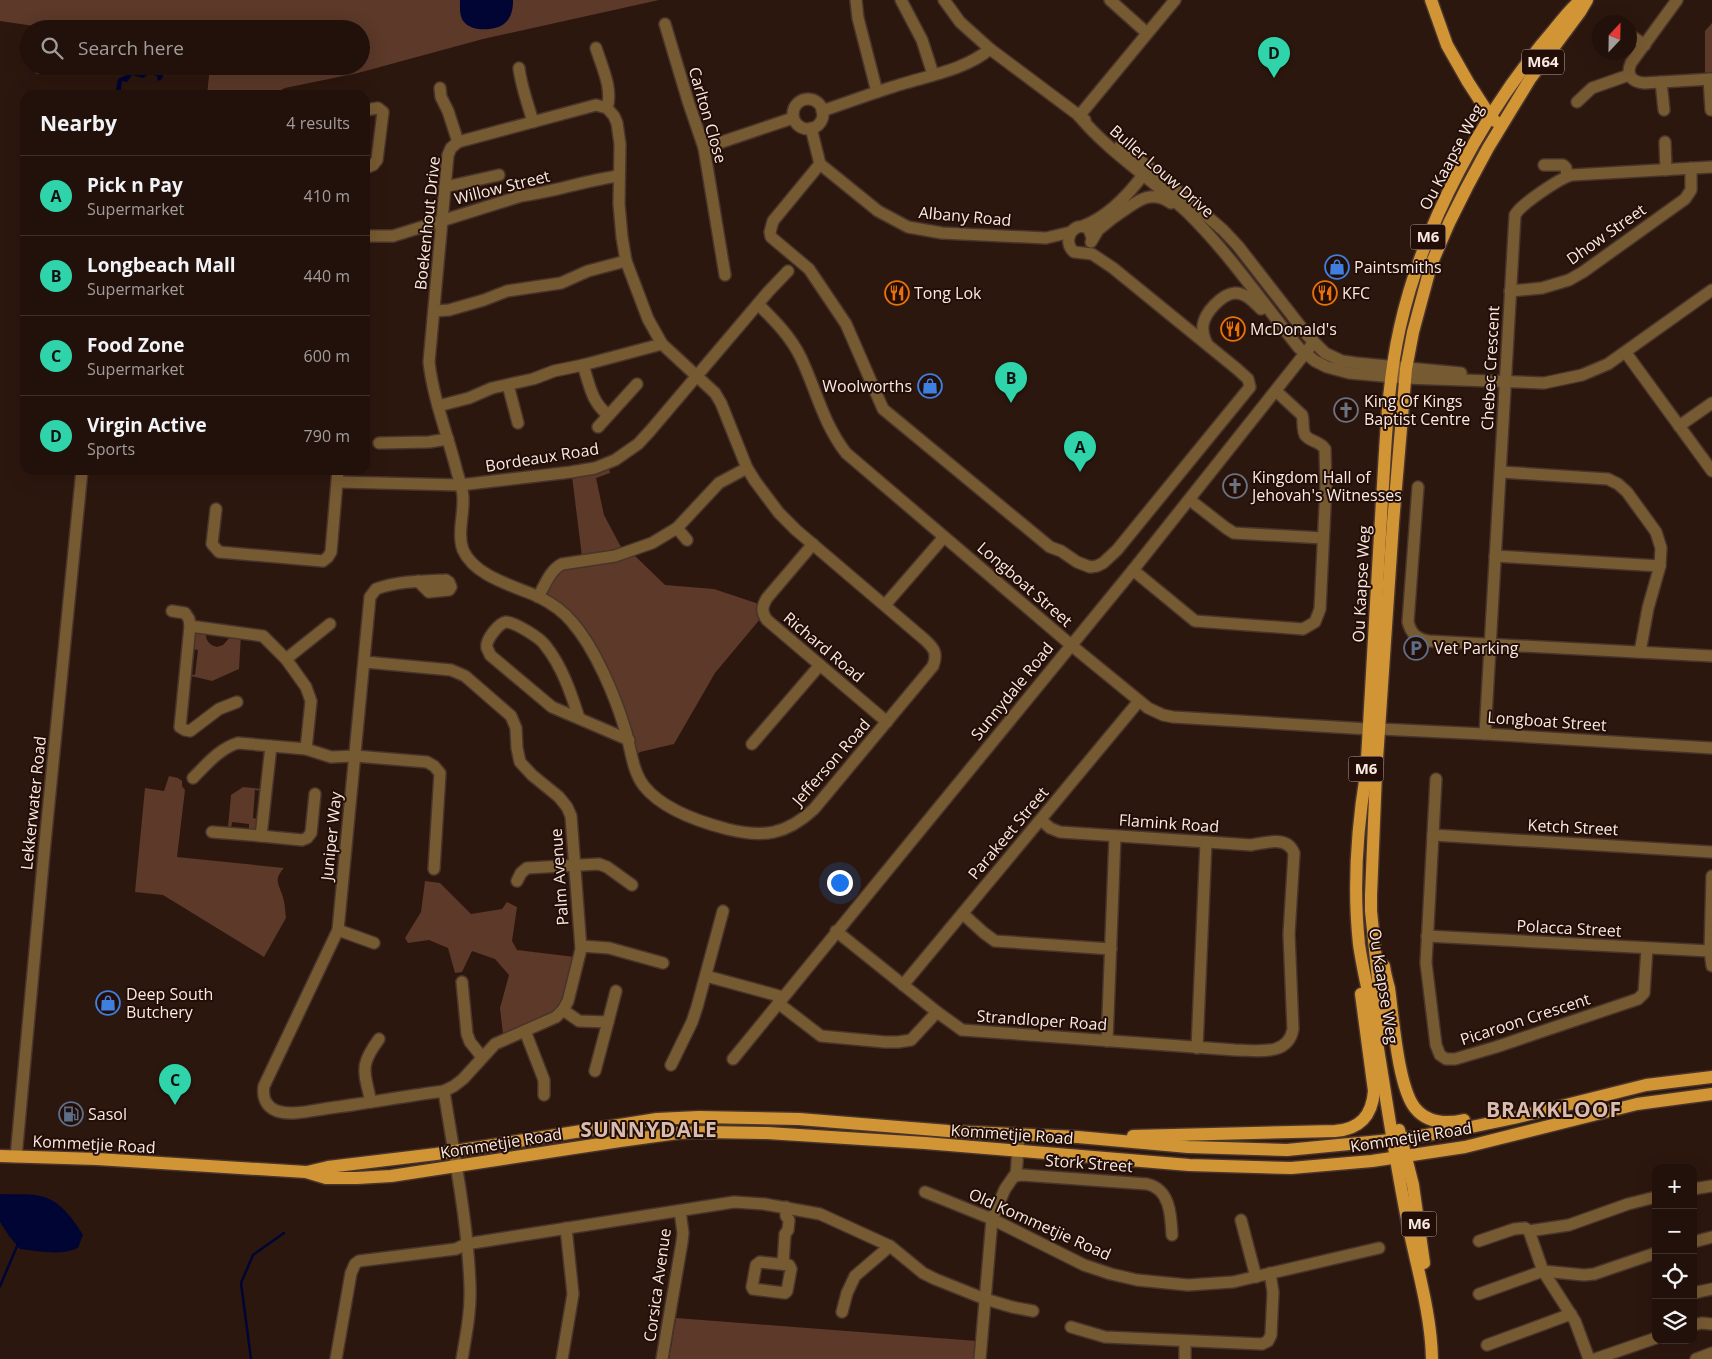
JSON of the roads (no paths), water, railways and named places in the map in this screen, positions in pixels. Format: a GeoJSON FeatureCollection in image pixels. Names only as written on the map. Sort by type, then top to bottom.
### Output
{"type":"FeatureCollection","features":[{"type":"Feature","properties":{"kind":"main road"},"geometry":{"type":"LineString","coordinates":[[1432,0],[1447,45],[1490,116],[1501,125]]}},
{"type":"Feature","properties":{"kind":"main road","name":"Ou Kaapse Weg"},"geometry":{"type":"LineString","coordinates":[[1400,1158],[1380,999],[1371,895],[1376,774],[1374,729],[1392,372],[1400,325],[1421,254],[1438,214],[1490,116],[1539,47],[1580,0]]}},
{"type":"Feature","properties":{"kind":"main road","name":"Ou Kaapse Weg"},"geometry":{"type":"LineString","coordinates":[[1397,1139],[1360,946],[1356,892],[1360,822],[1374,729],[1406,373],[1413,332],[1431,265],[1449,222],[1501,125],[1530,79],[1587,0]]}},
{"type":"Feature","properties":{"kind":"main road"},"geometry":{"type":"LineString","coordinates":[[1373,928],[1382,954],[1406,1091],[1411,1102],[1420,1113],[1432,1120],[1454,1122],[1541,1104],[1574,1102]]}},
{"type":"Feature","properties":{"kind":"main road"},"geometry":{"type":"LineString","coordinates":[[1078,1137],[1335,1131],[1352,1129],[1364,1119],[1371,1106],[1374,1091],[1362,999],[1360,946]]}},
{"type":"Feature","properties":{"kind":"main road","name":"Kommetjie Road"},"geometry":{"type":"LineString","coordinates":[[306,1172],[328,1167],[454,1151],[657,1119],[699,1117],[799,1119],[1019,1136],[1078,1137],[1188,1148],[1288,1150],[1397,1139],[1486,1124],[1646,1085],[1712,1076]]}},
{"type":"Feature","properties":{"kind":"main road","name":"Kommetjie Road"},"geometry":{"type":"LineString","coordinates":[[0,1156],[97,1159],[306,1172],[326,1178],[374,1178],[678,1133],[705,1132],[766,1133],[1018,1150],[1190,1165],[1292,1168],[1400,1158],[1465,1147],[1636,1104],[1712,1094]]}},
{"type":"Feature","properties":{"kind":"main road","name":"M6"},"geometry":{"type":"LineString","coordinates":[[1400,1158],[1412,1185],[1417,1211],[1425,1267],[1424,1292],[1432,1359]]}},
{"type":"Feature","properties":{"kind":"street"},"geometry":{"type":"LineString","coordinates":[[856,0],[858,18],[877,92]]}},
{"type":"Feature","properties":{"kind":"street"},"geometry":{"type":"LineString","coordinates":[[901,0],[922,40],[934,74]]}},
{"type":"Feature","properties":{"kind":"street","name":"Buller Louw Drive"},"geometry":{"type":"LineString","coordinates":[[944,0],[960,22],[990,49],[1141,162],[1149,175],[1208,233],[1305,354],[1315,361],[1336,370],[1479,374],[1502,381],[1544,383],[1566,379],[1596,370],[1626,353],[1712,290]]}},
{"type":"Feature","properties":{"kind":"street"},"geometry":{"type":"LineString","coordinates":[[1110,0],[1147,33]]}},
{"type":"Feature","properties":{"kind":"street"},"geometry":{"type":"LineString","coordinates":[[1079,116],[1176,0]]}},
{"type":"Feature","properties":{"kind":"street"},"geometry":{"type":"LineString","coordinates":[[1672,2],[1628,68],[1629,75],[1638,82],[1710,79],[1711,110]]}},
{"type":"Feature","properties":{"kind":"street","name":"Carlton Close"},"geometry":{"type":"LineString","coordinates":[[665,24],[704,148],[724,275]]}},
{"type":"Feature","properties":{"kind":"street"},"geometry":{"type":"LineString","coordinates":[[1637,39],[1645,45]]}},
{"type":"Feature","properties":{"kind":"street"},"geometry":{"type":"LineString","coordinates":[[596,48],[608,88],[609,103],[607,108],[617,123],[620,144],[620,222],[626,261],[648,319],[662,344],[697,376]]}},
{"type":"Feature","properties":{"kind":"street"},"geometry":{"type":"LineString","coordinates":[[822,111],[967,64],[990,49]]}},
{"type":"Feature","properties":{"kind":"street"},"geometry":{"type":"LineString","coordinates":[[519,68],[520,82],[533,122]]}},
{"type":"Feature","properties":{"kind":"street"},"geometry":{"type":"LineString","coordinates":[[1577,102],[1592,88],[1629,75]]}},
{"type":"Feature","properties":{"kind":"street"},"geometry":{"type":"LineString","coordinates":[[1661,82],[1664,110]]}},
{"type":"Feature","properties":{"kind":"street"},"geometry":{"type":"LineString","coordinates":[[440,88],[441,97],[448,111],[458,142]]}},
{"type":"Feature","properties":{"kind":"street"},"geometry":{"type":"LineString","coordinates":[[803,95],[818,103],[822,111],[821,120],[815,127],[811,128],[798,125],[793,118],[794,108],[803,95]]}},
{"type":"Feature","properties":{"kind":"street","name":"Boekenhout Drive"},"geometry":{"type":"LineString","coordinates":[[460,485],[438,406],[429,362],[448,155],[451,148],[458,142],[596,105],[607,108]]}},
{"type":"Feature","properties":{"kind":"street"},"geometry":{"type":"LineString","coordinates":[[370,109],[378,108],[383,112],[378,157],[373,165],[370,165]]}},
{"type":"Feature","properties":{"kind":"street","name":"Buller Louw Drive"},"geometry":{"type":"LineString","coordinates":[[1079,116],[1088,127],[1222,230],[1238,246],[1314,342],[1325,353],[1342,361],[1392,372]]}},
{"type":"Feature","properties":{"kind":"street"},"geometry":{"type":"LineString","coordinates":[[704,148],[793,118]]}},
{"type":"Feature","properties":{"kind":"street"},"geometry":{"type":"LineString","coordinates":[[811,128],[820,164],[773,221],[770,228],[771,237],[810,269],[846,324],[883,409],[1043,542],[1076,562],[1090,567],[1097,566],[1117,550],[1250,388],[1248,379],[1113,268],[1092,254],[1075,250],[1060,242],[1046,238]]}},
{"type":"Feature","properties":{"kind":"street"},"geometry":{"type":"LineString","coordinates":[[1665,142],[1666,170]]}},
{"type":"Feature","properties":{"kind":"street","name":"Albany Road"},"geometry":{"type":"LineString","coordinates":[[820,164],[878,211],[908,227],[942,233],[1046,238]]}},
{"type":"Feature","properties":{"kind":"street"},"geometry":{"type":"LineString","coordinates":[[1544,165],[1562,165],[1566,168],[1567,176],[1712,167]]}},
{"type":"Feature","properties":{"kind":"street","name":"Dhow Street"},"geometry":{"type":"LineString","coordinates":[[1510,291],[1554,286],[1583,272],[1685,198],[1691,190],[1691,168]]}},
{"type":"Feature","properties":{"kind":"street"},"geometry":{"type":"LineString","coordinates":[[445,186],[499,175]]}},
{"type":"Feature","properties":{"kind":"street"},"geometry":{"type":"LineString","coordinates":[[1075,250],[1088,248],[1098,230],[1139,193],[1149,175]]}},
{"type":"Feature","properties":{"kind":"street"},"geometry":{"type":"LineString","coordinates":[[1075,250],[1068,241],[1071,232],[1076,227],[1090,223],[1113,207],[1149,175]]}},
{"type":"Feature","properties":{"kind":"street","name":"Willow Street"},"geometry":{"type":"LineString","coordinates":[[370,236],[393,236],[520,196],[545,193],[601,178],[619,176]]}},
{"type":"Feature","properties":{"kind":"street","name":"Chebec Crescent"},"geometry":{"type":"LineString","coordinates":[[1485,734],[1501,472],[1502,381],[1515,215],[1521,207],[1567,176]]}},
{"type":"Feature","properties":{"kind":"street"},"geometry":{"type":"LineString","coordinates":[[1114,217],[1145,197],[1160,197],[1169,201],[1226,256]]}},
{"type":"Feature","properties":{"kind":"street"},"geometry":{"type":"LineString","coordinates":[[1083,226],[1089,229],[1092,240],[1113,268]]}},
{"type":"Feature","properties":{"kind":"street"},"geometry":{"type":"LineString","coordinates":[[1046,238],[1071,232]]}},
{"type":"Feature","properties":{"kind":"street"},"geometry":{"type":"LineString","coordinates":[[435,311],[449,310],[508,291],[561,284],[588,271],[626,261]]}},
{"type":"Feature","properties":{"kind":"street","name":"Bordeaux Road"},"geometry":{"type":"LineString","coordinates":[[338,482],[460,485],[571,472],[595,468],[615,460],[638,444],[788,271]]}},
{"type":"Feature","properties":{"kind":"street"},"geometry":{"type":"LineString","coordinates":[[1182,324],[1194,324],[1229,294],[1238,294],[1252,299],[1288,334]]}},
{"type":"Feature","properties":{"kind":"street","name":"Longboat Street"},"geometry":{"type":"LineString","coordinates":[[758,304],[780,326],[792,342],[801,359],[830,430],[846,453],[1071,645],[1154,712],[1173,717],[1712,748]]}},
{"type":"Feature","properties":{"kind":"street"},"geometry":{"type":"LineString","coordinates":[[1207,314],[1202,332],[1207,344]]}},
{"type":"Feature","properties":{"kind":"street","name":"Sunnydale Road"},"geometry":{"type":"LineString","coordinates":[[733,1059],[1190,500],[1314,342]]}},
{"type":"Feature","properties":{"kind":"street"},"geometry":{"type":"LineString","coordinates":[[438,406],[469,398],[492,388],[533,379],[554,371],[662,344]]}},
{"type":"Feature","properties":{"kind":"street"},"geometry":{"type":"LineString","coordinates":[[1626,353],[1712,471]]}},
{"type":"Feature","properties":{"kind":"street"},"geometry":{"type":"LineString","coordinates":[[583,365],[593,397],[599,407],[608,415]]}},
{"type":"Feature","properties":{"kind":"street","name":"Jefferson Road"},"geometry":{"type":"LineString","coordinates":[[460,485],[463,496],[461,543],[468,557],[490,576],[538,597],[563,612],[585,638],[621,713],[635,768],[641,782],[648,791],[660,800],[699,821],[744,833],[765,834],[796,825],[814,810],[933,666],[936,657],[935,650],[779,513],[747,468],[715,392],[697,376]]}},
{"type":"Feature","properties":{"kind":"street"},"geometry":{"type":"LineString","coordinates":[[598,428],[637,384]]}},
{"type":"Feature","properties":{"kind":"street"},"geometry":{"type":"LineString","coordinates":[[508,385],[518,423]]}},
{"type":"Feature","properties":{"kind":"street"},"geometry":{"type":"LineString","coordinates":[[1133,570],[1195,621],[1302,629],[1313,624],[1318,617],[1320,608],[1326,486],[1325,449],[1323,445],[1306,436],[1302,415],[1276,391]]}},
{"type":"Feature","properties":{"kind":"street"},"geometry":{"type":"LineString","coordinates":[[1679,426],[1712,403]]}},
{"type":"Feature","properties":{"kind":"street"},"geometry":{"type":"LineString","coordinates":[[379,442],[429,442],[448,439]]}},
{"type":"Feature","properties":{"kind":"street"},"geometry":{"type":"LineString","coordinates":[[538,597],[551,573],[562,564],[603,558],[628,552],[652,543],[678,528],[719,482],[747,468]]}},
{"type":"Feature","properties":{"kind":"street"},"geometry":{"type":"LineString","coordinates":[[1501,472],[1597,478],[1618,484],[1627,492],[1656,532],[1661,548],[1660,566],[1648,608],[1640,652]]}},
{"type":"Feature","properties":{"kind":"street","name":"Lekkerwater Road"},"geometry":{"type":"LineString","coordinates":[[16,1157],[82,475]]}},
{"type":"Feature","properties":{"kind":"street"},"geometry":{"type":"LineString","coordinates":[[216,509],[212,544],[219,552],[323,561],[331,552],[338,475]]}},
{"type":"Feature","properties":{"kind":"street"},"geometry":{"type":"LineString","coordinates":[[1418,486],[1408,622],[1413,634],[1422,639],[1712,656]]}},
{"type":"Feature","properties":{"kind":"street"},"geometry":{"type":"LineString","coordinates":[[1190,500],[1234,533],[1323,538]]}},
{"type":"Feature","properties":{"kind":"street"},"geometry":{"type":"LineString","coordinates":[[678,528],[687,540]]}},
{"type":"Feature","properties":{"kind":"street"},"geometry":{"type":"LineString","coordinates":[[885,605],[944,536]]}},
{"type":"Feature","properties":{"kind":"street","name":"Richard Road"},"geometry":{"type":"LineString","coordinates":[[813,544],[767,598],[762,609],[767,620],[887,722]]}},
{"type":"Feature","properties":{"kind":"street"},"geometry":{"type":"LineString","coordinates":[[1495,556],[1660,566]]}},
{"type":"Feature","properties":{"kind":"street","name":"Juniper Way"},"geometry":{"type":"LineString","coordinates":[[371,1102],[303,1112],[275,1110],[266,1102],[263,1092],[264,1086],[338,930],[370,600],[376,589],[418,581]]}},
{"type":"Feature","properties":{"kind":"street"},"geometry":{"type":"LineString","coordinates":[[172,611],[185,614],[189,619],[190,626],[180,727],[190,731],[219,709],[237,702]]}},
{"type":"Feature","properties":{"kind":"street"},"geometry":{"type":"LineString","coordinates":[[579,718],[568,686],[545,644],[511,623],[504,622],[500,624],[487,642],[490,655],[552,707],[628,740]]}},
{"type":"Feature","properties":{"kind":"street"},"geometry":{"type":"LineString","coordinates":[[286,658],[330,624]]}},
{"type":"Feature","properties":{"kind":"street"},"geometry":{"type":"LineString","coordinates":[[190,626],[263,636],[286,658],[306,687],[311,701],[306,749]]}},
{"type":"Feature","properties":{"kind":"street","name":"Palm Avenue"},"geometry":{"type":"LineString","coordinates":[[365,662],[458,672],[472,681],[509,713],[515,723],[520,762],[558,797],[569,812],[576,864],[581,946],[572,988],[563,1010]]}},
{"type":"Feature","properties":{"kind":"street"},"geometry":{"type":"LineString","coordinates":[[752,744],[820,666]]}},
{"type":"Feature","properties":{"kind":"street","name":"Parakeet Street"},"geometry":{"type":"LineString","coordinates":[[903,985],[1139,701]]}},
{"type":"Feature","properties":{"kind":"street"},"geometry":{"type":"LineString","coordinates":[[193,778],[217,755],[231,745],[239,743],[306,749],[331,757],[356,756],[422,762],[434,766],[440,773],[434,869]]}},
{"type":"Feature","properties":{"kind":"street"},"geometry":{"type":"LineString","coordinates":[[261,836],[271,746]]}},
{"type":"Feature","properties":{"kind":"street","name":"Picaroon Crescent"},"geometry":{"type":"LineString","coordinates":[[1436,780],[1427,936],[1427,977],[1436,1045],[1440,1055],[1450,1059],[1496,1047],[1638,999],[1642,996],[1644,989],[1647,948]]}},
{"type":"Feature","properties":{"kind":"street"},"geometry":{"type":"LineString","coordinates":[[212,832],[302,840],[311,833],[315,794]]}},
{"type":"Feature","properties":{"kind":"street","name":"Flamink Road"},"geometry":{"type":"LineString","coordinates":[[1040,820],[1050,828],[1060,832],[1251,845],[1279,841],[1290,846],[1294,853],[1289,934],[1293,1030],[1288,1042],[1279,1049]]}},
{"type":"Feature","properties":{"kind":"street","name":"Ketch Street"},"geometry":{"type":"LineString","coordinates":[[1433,835],[1712,852]]}},
{"type":"Feature","properties":{"kind":"street"},"geometry":{"type":"LineString","coordinates":[[1107,1041],[1115,836]]}},
{"type":"Feature","properties":{"kind":"street"},"geometry":{"type":"LineString","coordinates":[[1197,1048],[1206,842]]}},
{"type":"Feature","properties":{"kind":"street"},"geometry":{"type":"LineString","coordinates":[[517,881],[521,873],[527,868],[576,864],[604,866],[632,885]]}},
{"type":"Feature","properties":{"kind":"street"},"geometry":{"type":"LineString","coordinates":[[1712,876],[1710,951],[1712,966]]}},
{"type":"Feature","properties":{"kind":"street"},"geometry":{"type":"LineString","coordinates":[[671,1065],[692,1022],[723,912]]}},
{"type":"Feature","properties":{"kind":"street"},"geometry":{"type":"LineString","coordinates":[[963,914],[995,941],[1111,949]]}},
{"type":"Feature","properties":{"kind":"street"},"geometry":{"type":"LineString","coordinates":[[338,930],[374,944]]}},
{"type":"Feature","properties":{"kind":"street","name":"Strandloper Road"},"geometry":{"type":"LineString","coordinates":[[836,932],[958,1028],[967,1031],[1197,1048],[1235,1050],[1279,1049]]}},
{"type":"Feature","properties":{"kind":"street","name":"Polacca Street"},"geometry":{"type":"LineString","coordinates":[[1427,936],[1710,951]]}},
{"type":"Feature","properties":{"kind":"street"},"geometry":{"type":"LineString","coordinates":[[581,946],[609,948],[662,963]]}},
{"type":"Feature","properties":{"kind":"street"},"geometry":{"type":"LineString","coordinates":[[706,976],[781,1000],[822,1036],[885,1042],[911,1040],[937,1012]]}},
{"type":"Feature","properties":{"kind":"street"},"geometry":{"type":"LineString","coordinates":[[462,982],[467,1034],[470,1042],[482,1057]]}},
{"type":"Feature","properties":{"kind":"street"},"geometry":{"type":"LineString","coordinates":[[595,1071],[616,991]]}},
{"type":"Feature","properties":{"kind":"street"},"geometry":{"type":"LineString","coordinates":[[379,1039],[368,1054],[365,1062],[366,1080],[371,1102],[444,1091],[459,1083],[482,1057],[500,1041],[556,1017],[563,1010],[579,1021],[608,1022]]}},
{"type":"Feature","properties":{"kind":"street"},"geometry":{"type":"LineString","coordinates":[[525,1031],[544,1080],[544,1095]]}},
{"type":"Feature","properties":{"kind":"street"},"geometry":{"type":"LineString","coordinates":[[444,1091],[456,1165],[470,1288],[469,1323],[462,1359]]}},
{"type":"Feature","properties":{"kind":"street"},"geometry":{"type":"LineString","coordinates":[[980,1359],[992,1219],[1008,1184],[1016,1176],[1019,1136]]}},
{"type":"Feature","properties":{"kind":"street","name":"Stork Street"},"geometry":{"type":"LineString","coordinates":[[1016,1176],[1154,1186],[1161,1191],[1166,1201],[1172,1235]]}},
{"type":"Feature","properties":{"kind":"street"},"geometry":{"type":"LineString","coordinates":[[1697,1188],[1712,1186]]}},
{"type":"Feature","properties":{"kind":"street","name":"Old Kommetjie Road"},"geometry":{"type":"LineString","coordinates":[[925,1192],[992,1219],[1063,1256],[1125,1278],[1188,1285],[1233,1282],[1379,1248]]}},
{"type":"Feature","properties":{"kind":"street"},"geometry":{"type":"LineString","coordinates":[[1479,1240],[1514,1229],[1524,1228],[1529,1231],[1569,1225],[1628,1204],[1652,1198]]}},
{"type":"Feature","properties":{"kind":"street"},"geometry":{"type":"LineString","coordinates":[[680,1211],[734,1202],[750,1202],[786,1211],[820,1214],[890,1246],[928,1275],[985,1299],[1033,1311]]}},
{"type":"Feature","properties":{"kind":"street","name":"Corsica Avenue"},"geometry":{"type":"LineString","coordinates":[[336,1359],[351,1273],[355,1264],[360,1261],[456,1249],[466,1244],[680,1211],[683,1225],[682,1242],[662,1359]]}},
{"type":"Feature","properties":{"kind":"street"},"geometry":{"type":"LineString","coordinates":[[783,1264],[785,1234],[788,1230],[789,1220],[786,1211]]}},
{"type":"Feature","properties":{"kind":"street"},"geometry":{"type":"LineString","coordinates":[[1240,1220],[1256,1277]]}},
{"type":"Feature","properties":{"kind":"street"},"geometry":{"type":"LineString","coordinates":[[562,1359],[573,1294],[566,1228]]}},
{"type":"Feature","properties":{"kind":"street"},"geometry":{"type":"LineString","coordinates":[[1529,1231],[1543,1272],[1571,1314],[1589,1359]]}},
{"type":"Feature","properties":{"kind":"street"},"geometry":{"type":"LineString","coordinates":[[1697,1241],[1712,1237]]}},
{"type":"Feature","properties":{"kind":"street"},"geometry":{"type":"LineString","coordinates":[[842,1312],[847,1293],[855,1276],[890,1246]]}},
{"type":"Feature","properties":{"kind":"street"},"geometry":{"type":"LineString","coordinates":[[1479,1294],[1543,1272],[1594,1274],[1653,1254]]}},
{"type":"Feature","properties":{"kind":"street"},"geometry":{"type":"LineString","coordinates":[[1071,1327],[1105,1337],[1258,1345],[1268,1341],[1270,1335],[1273,1292],[1270,1273]]}},
{"type":"Feature","properties":{"kind":"street"},"geometry":{"type":"LineString","coordinates":[[1697,1292],[1712,1289]]}},
{"type":"Feature","properties":{"kind":"street"},"geometry":{"type":"LineString","coordinates":[[1487,1344],[1571,1314]]}},
{"type":"Feature","properties":{"kind":"street"},"geometry":{"type":"LineString","coordinates":[[1697,1324],[1712,1324]]}},
{"type":"Feature","properties":{"kind":"street"},"geometry":{"type":"LineString","coordinates":[[1595,1359],[1652,1339]]}},
{"type":"Feature","properties":{"kind":"street"},"geometry":{"type":"LineString","coordinates":[[1185,1341],[1185,1359]]}},
{"type":"Feature","properties":{"kind":"street"},"geometry":{"type":"LineString","coordinates":[[1696,1359],[1712,1353]]}},
{"type":"Feature","properties":{"kind":"water"},"geometry":{"type":"Polygon","coordinates":[[[460,0],[513,0],[510,17],[506,22],[492,29],[479,29],[469,26],[463,21],[460,12],[460,0]]]}},
{"type":"Feature","properties":{"kind":"water"},"geometry":{"type":"Polygon","coordinates":[[[126,75],[132,75],[127,82],[122,81],[121,90],[116,90],[118,79],[126,75]]]}},
{"type":"Feature","properties":{"kind":"water"},"geometry":{"type":"Polygon","coordinates":[[[132,75],[148,75],[143,78],[132,75]]]}},
{"type":"Feature","properties":{"kind":"water"},"geometry":{"type":"Polygon","coordinates":[[[153,75],[163,75],[162,79],[158,81],[157,76],[153,75]]]}},
{"type":"Feature","properties":{"kind":"water"},"geometry":{"type":"Polygon","coordinates":[[[0,1194],[35,1195],[53,1201],[70,1217],[83,1235],[78,1248],[64,1252],[20,1249],[0,1222],[0,1194]]]}},
{"type":"Feature","properties":{"kind":"waterway"},"geometry":{"type":"LineString","coordinates":[[251,1359],[241,1283],[253,1255],[284,1233]]}},
{"type":"Feature","properties":{"kind":"waterway"},"geometry":{"type":"LineString","coordinates":[[0,1286],[18,1244]]}},
{"type":"Feature","properties":{"kind":"place","name":"Virgin Active"},"geometry":{"type":"Point","coordinates":[1274,78]}},
{"type":"Feature","properties":{"kind":"place","name":"Paintsmiths"},"geometry":{"type":"Point","coordinates":[1337,267]}},
{"type":"Feature","properties":{"kind":"place","name":"Tong Lok"},"geometry":{"type":"Point","coordinates":[897,293]}},
{"type":"Feature","properties":{"kind":"place","name":"KFC"},"geometry":{"type":"Point","coordinates":[1325,293]}},
{"type":"Feature","properties":{"kind":"place","name":"McDonald's"},"geometry":{"type":"Point","coordinates":[1233,329]}},
{"type":"Feature","properties":{"kind":"place","name":"Woolworths"},"geometry":{"type":"Point","coordinates":[930,386]}},
{"type":"Feature","properties":{"kind":"place","name":"Longbeach Mall"},"geometry":{"type":"Point","coordinates":[1011,403]}},
{"type":"Feature","properties":{"kind":"place","name":"King Of Kings Baptist Centre"},"geometry":{"type":"Point","coordinates":[1346,410]}},
{"type":"Feature","properties":{"kind":"place","name":"Pick n Pay"},"geometry":{"type":"Point","coordinates":[1080,472]}},
{"type":"Feature","properties":{"kind":"place","name":"Kingdom Hall of Jehovah's Witnesses"},"geometry":{"type":"Point","coordinates":[1235,486]}},
{"type":"Feature","properties":{"kind":"place","name":"Vet Parking"},"geometry":{"type":"Point","coordinates":[1416,648]}},
{"type":"Feature","properties":{"kind":"place","name":"Deep South Butchery"},"geometry":{"type":"Point","coordinates":[108,1003]}},
{"type":"Feature","properties":{"kind":"place","name":"Food Zone"},"geometry":{"type":"Point","coordinates":[175,1105]}},
{"type":"Feature","properties":{"kind":"place","name":"Sasol"},"geometry":{"type":"Point","coordinates":[71,1114]}},
{"type":"Feature","properties":{"kind":"district","name":"BRAKKLOOF"},"geometry":{"type":"Point","coordinates":[1554,1110]}},
{"type":"Feature","properties":{"kind":"district","name":"SUNNYDALE"},"geometry":{"type":"Point","coordinates":[649,1130]}}]}
